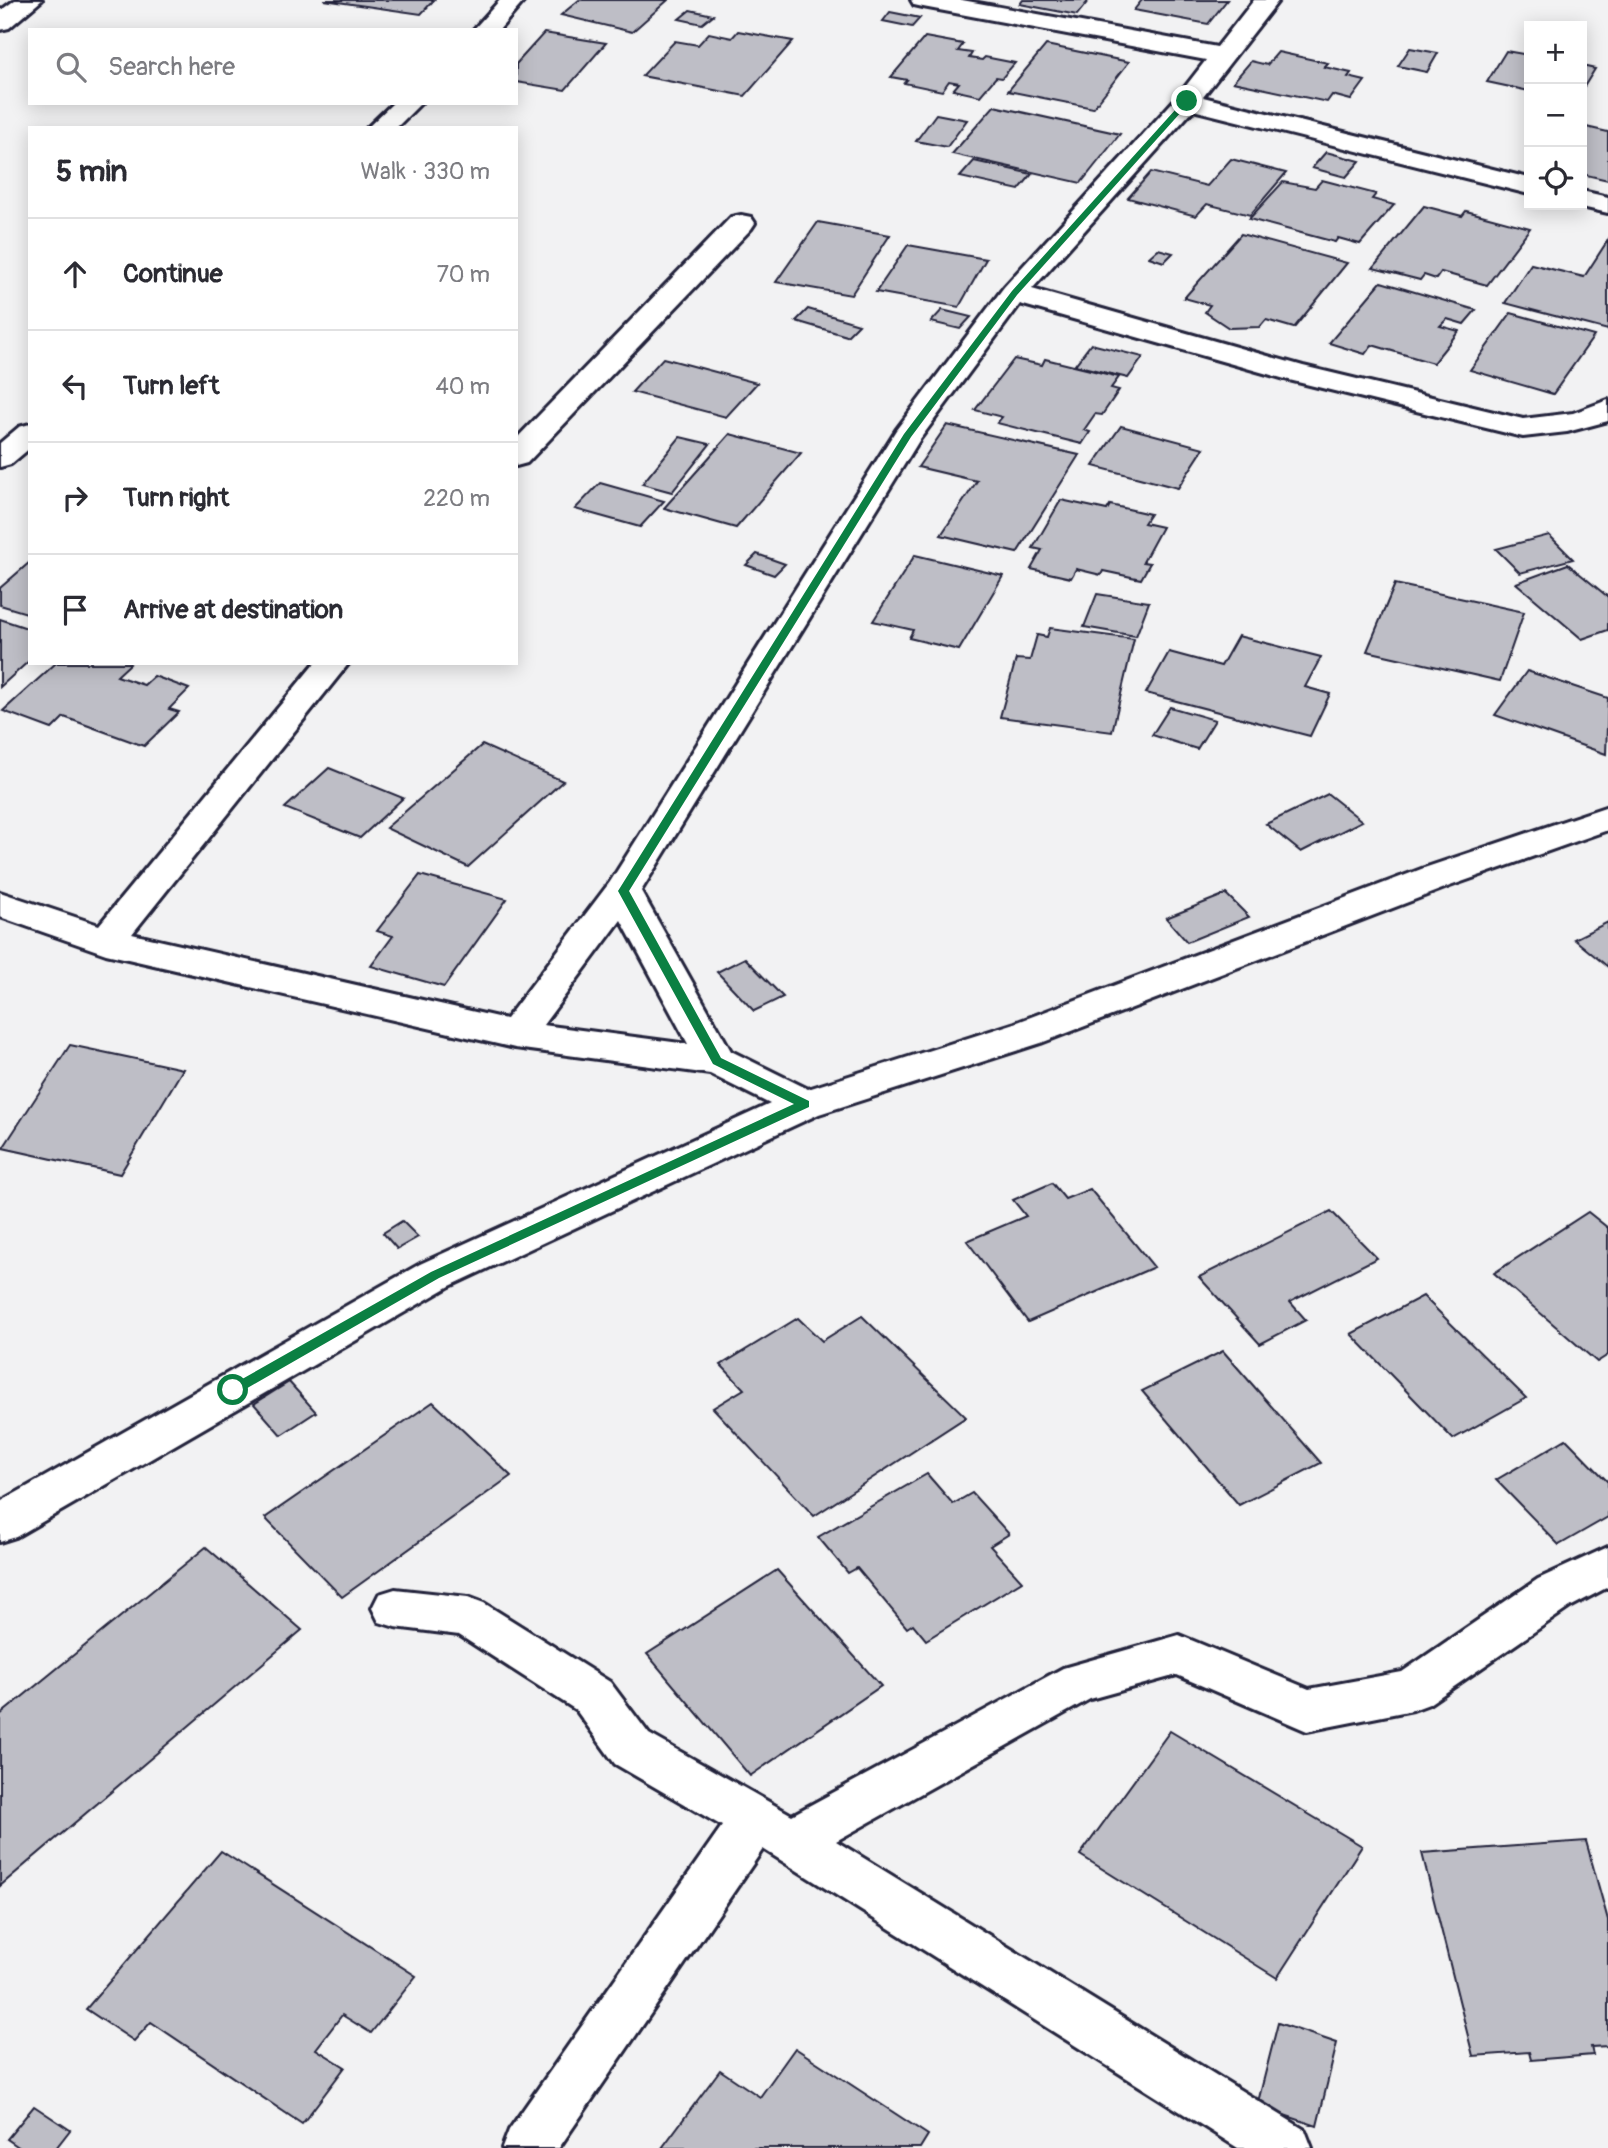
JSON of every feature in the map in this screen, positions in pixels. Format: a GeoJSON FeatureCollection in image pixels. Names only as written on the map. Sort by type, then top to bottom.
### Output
{"type":"FeatureCollection","features":[{"type":"Feature","properties":{"kind":"street"},"geometry":{"type":"LineString","coordinates":[[0,23],[30,0]]}},
{"type":"Feature","properties":{"kind":"street"},"geometry":{"type":"LineString","coordinates":[[487,28],[513,0]]}},
{"type":"Feature","properties":{"kind":"street"},"geometry":{"type":"LineString","coordinates":[[923,0],[1224,56]]}},
{"type":"Feature","properties":{"kind":"street"},"geometry":{"type":"LineString","coordinates":[[515,1035],[623,891],[907,436],[1014,293],[1187,101],[1267,0]]}},
{"type":"Feature","properties":{"kind":"street"},"geometry":{"type":"LineString","coordinates":[[1187,101],[1524,185]]}},
{"type":"Feature","properties":{"kind":"street"},"geometry":{"type":"LineString","coordinates":[[382,126],[406,105]]}},
{"type":"Feature","properties":{"kind":"street"},"geometry":{"type":"LineString","coordinates":[[1587,200],[1608,205]]}},
{"type":"Feature","properties":{"kind":"street"},"geometry":{"type":"LineString","coordinates":[[518,455],[741,223]]}},
{"type":"Feature","properties":{"kind":"street"},"geometry":{"type":"LineString","coordinates":[[1014,293],[1245,359],[1523,428],[1562,424],[1595,416],[1608,409]]}},
{"type":"Feature","properties":{"kind":"street"},"geometry":{"type":"LineString","coordinates":[[0,458],[28,435]]}},
{"type":"Feature","properties":{"kind":"street"},"geometry":{"type":"LineString","coordinates":[[106,941],[331,665]]}},
{"type":"Feature","properties":{"kind":"street"},"geometry":{"type":"LineString","coordinates":[[0,1524],[435,1275],[805,1104],[1028,1033],[1437,877],[1608,818]]}},
{"type":"Feature","properties":{"kind":"street"},"geometry":{"type":"LineString","coordinates":[[623,891],[717,1061]]}},
{"type":"Feature","properties":{"kind":"street"},"geometry":{"type":"LineString","coordinates":[[0,904],[106,941],[515,1035],[717,1061],[805,1104]]}},
{"type":"Feature","properties":{"kind":"street"},"geometry":{"type":"LineString","coordinates":[[528,2148],[773,1830],[1079,1682],[1179,1655],[1307,1710],[1413,1690],[1554,1593],[1608,1566]]}},
{"type":"Feature","properties":{"kind":"street"},"geometry":{"type":"LineString","coordinates":[[394,1608],[468,1617],[593,1696],[632,1749],[773,1830],[1286,2148]]}},
{"type":"Feature","properties":{"kind":"building"},"geometry":{"type":"Polygon","coordinates":[[[324,0],[434,0],[421,14],[324,0]]]}},
{"type":"Feature","properties":{"kind":"building"},"geometry":{"type":"Polygon","coordinates":[[[579,0],[668,0],[632,32],[561,15],[579,0]]]}},
{"type":"Feature","properties":{"kind":"building"},"geometry":{"type":"Polygon","coordinates":[[[1023,0],[1089,0],[1077,15],[1020,4],[1023,0]]]}},
{"type":"Feature","properties":{"kind":"building"},"geometry":{"type":"Polygon","coordinates":[[[1142,0],[1227,0],[1208,24],[1134,10],[1142,0]]]}},
{"type":"Feature","properties":{"kind":"building"},"geometry":{"type":"Polygon","coordinates":[[[690,10],[713,15],[702,24],[679,19],[690,10]]]}},
{"type":"Feature","properties":{"kind":"building"},"geometry":{"type":"Polygon","coordinates":[[[890,12],[920,18],[912,27],[883,21],[890,12]]]}},
{"type":"Feature","properties":{"kind":"building"},"geometry":{"type":"Polygon","coordinates":[[[738,31],[793,41],[745,96],[642,76],[675,41],[698,45],[709,33],[732,38],[738,31]]]}},
{"type":"Feature","properties":{"kind":"building"},"geometry":{"type":"Polygon","coordinates":[[[544,33],[606,43],[565,90],[518,82],[518,62],[544,33]]]}},
{"type":"Feature","properties":{"kind":"building"},"geometry":{"type":"Polygon","coordinates":[[[925,37],[963,44],[958,51],[972,53],[969,58],[982,60],[985,57],[1015,63],[1002,78],[996,77],[980,96],[953,90],[959,83],[949,81],[942,91],[904,83],[907,80],[891,77],[925,37]]]}},
{"type":"Feature","properties":{"kind":"building"},"geometry":{"type":"Polygon","coordinates":[[[1046,45],[1129,62],[1093,108],[1008,91],[1046,45]]]}},
{"type":"Feature","properties":{"kind":"building"},"geometry":{"type":"Polygon","coordinates":[[[1410,48],[1438,53],[1427,72],[1398,66],[1410,48]]]}},
{"type":"Feature","properties":{"kind":"building"},"geometry":{"type":"Polygon","coordinates":[[[1506,51],[1524,54],[1524,90],[1487,82],[1506,51]]]}},
{"type":"Feature","properties":{"kind":"building"},"geometry":{"type":"Polygon","coordinates":[[[1278,52],[1328,63],[1324,67],[1351,73],[1348,77],[1365,81],[1351,100],[1332,95],[1327,102],[1233,82],[1251,61],[1267,65],[1278,52]]]}},
{"type":"Feature","properties":{"kind":"building"},"geometry":{"type":"Polygon","coordinates":[[[1587,67],[1595,69],[1587,82],[1587,67]]]}},
{"type":"Feature","properties":{"kind":"building"},"geometry":{"type":"Polygon","coordinates":[[[994,106],[1120,134],[1081,183],[952,154],[994,106]]]}},
{"type":"Feature","properties":{"kind":"building"},"geometry":{"type":"Polygon","coordinates":[[[936,114],[967,120],[947,147],[916,141],[936,114]]]}},
{"type":"Feature","properties":{"kind":"building"},"geometry":{"type":"Polygon","coordinates":[[[1587,127],[1608,132],[1608,180],[1587,175],[1587,127]]]}},
{"type":"Feature","properties":{"kind":"building"},"geometry":{"type":"Polygon","coordinates":[[[1326,152],[1360,161],[1346,177],[1312,168],[1326,152]]]}},
{"type":"Feature","properties":{"kind":"building"},"geometry":{"type":"Polygon","coordinates":[[[1231,159],[1286,173],[1250,215],[1207,204],[1196,216],[1128,198],[1151,172],[1207,186],[1231,159]]]}},
{"type":"Feature","properties":{"kind":"building"},"geometry":{"type":"Polygon","coordinates":[[[974,161],[1032,174],[1019,190],[960,177],[974,161]]]}},
{"type":"Feature","properties":{"kind":"building"},"geometry":{"type":"Polygon","coordinates":[[[1322,180],[1376,194],[1372,199],[1394,205],[1360,244],[1338,238],[1335,242],[1249,219],[1283,182],[1315,188],[1322,180]]]}},
{"type":"Feature","properties":{"kind":"building"},"geometry":{"type":"Polygon","coordinates":[[[1424,206],[1462,216],[1466,211],[1530,228],[1487,285],[1441,272],[1436,279],[1424,275],[1420,280],[1373,268],[1424,206]]]}},
{"type":"Feature","properties":{"kind":"building"},"geometry":{"type":"Polygon","coordinates":[[[818,222],[890,235],[851,295],[776,282],[818,222]]]}},
{"type":"Feature","properties":{"kind":"building"},"geometry":{"type":"Polygon","coordinates":[[[1241,234],[1347,263],[1294,328],[1266,320],[1260,327],[1229,328],[1205,312],[1210,305],[1184,298],[1241,234]]]}},
{"type":"Feature","properties":{"kind":"building"},"geometry":{"type":"Polygon","coordinates":[[[1608,240],[1608,330],[1505,303],[1531,264],[1584,277],[1608,240]]]}},
{"type":"Feature","properties":{"kind":"building"},"geometry":{"type":"Polygon","coordinates":[[[908,245],[986,259],[959,307],[876,292],[908,245]]]}},
{"type":"Feature","properties":{"kind":"building"},"geometry":{"type":"Polygon","coordinates":[[[1158,249],[1173,253],[1164,262],[1149,257],[1158,249]]]}},
{"type":"Feature","properties":{"kind":"building"},"geometry":{"type":"Polygon","coordinates":[[[1381,282],[1476,310],[1464,324],[1447,319],[1440,326],[1459,331],[1433,363],[1372,345],[1365,354],[1329,343],[1381,282]]]}},
{"type":"Feature","properties":{"kind":"building"},"geometry":{"type":"Polygon","coordinates":[[[808,309],[859,324],[847,336],[796,321],[808,309]]]}},
{"type":"Feature","properties":{"kind":"building"},"geometry":{"type":"Polygon","coordinates":[[[942,310],[971,317],[960,329],[931,322],[942,310]]]}},
{"type":"Feature","properties":{"kind":"building"},"geometry":{"type":"Polygon","coordinates":[[[1511,313],[1594,336],[1553,394],[1470,370],[1511,313]]]}},
{"type":"Feature","properties":{"kind":"building"},"geometry":{"type":"Polygon","coordinates":[[[1091,344],[1143,357],[1128,378],[1075,365],[1091,344]]]}},
{"type":"Feature","properties":{"kind":"building"},"geometry":{"type":"Polygon","coordinates":[[[663,358],[757,383],[726,417],[632,392],[663,358]]]}},
{"type":"Feature","properties":{"kind":"building"},"geometry":{"type":"Polygon","coordinates":[[[1014,359],[1042,365],[1045,359],[1119,377],[1111,388],[1119,390],[1102,415],[1095,414],[1084,430],[1090,432],[1082,444],[997,423],[1002,417],[975,410],[1014,359]]]}},
{"type":"Feature","properties":{"kind":"building"},"geometry":{"type":"Polygon","coordinates":[[[947,425],[1079,455],[1017,553],[941,535],[977,481],[918,467],[947,425]]]}},
{"type":"Feature","properties":{"kind":"building"},"geometry":{"type":"Polygon","coordinates":[[[1121,426],[1204,448],[1178,488],[1093,466],[1121,426]]]}},
{"type":"Feature","properties":{"kind":"building"},"geometry":{"type":"Polygon","coordinates":[[[730,434],[801,453],[736,528],[664,508],[730,434]]]}},
{"type":"Feature","properties":{"kind":"building"},"geometry":{"type":"Polygon","coordinates":[[[680,437],[710,444],[672,492],[642,484],[680,437]]]}},
{"type":"Feature","properties":{"kind":"building"},"geometry":{"type":"Polygon","coordinates":[[[600,483],[664,501],[640,527],[575,509],[600,483]]]}},
{"type":"Feature","properties":{"kind":"building"},"geometry":{"type":"Polygon","coordinates":[[[1061,500],[1107,510],[1110,505],[1150,514],[1144,523],[1162,527],[1143,562],[1150,563],[1141,579],[1103,571],[1101,575],[1076,569],[1071,578],[1031,569],[1042,550],[1033,548],[1061,500]]]}},
{"type":"Feature","properties":{"kind":"building"},"geometry":{"type":"Polygon","coordinates":[[[1549,535],[1573,559],[1520,573],[1496,549],[1549,535]]]}},
{"type":"Feature","properties":{"kind":"building"},"geometry":{"type":"Polygon","coordinates":[[[757,554],[785,564],[774,575],[746,565],[757,554]]]}},
{"type":"Feature","properties":{"kind":"building"},"geometry":{"type":"Polygon","coordinates":[[[915,555],[1003,576],[959,650],[909,638],[913,630],[873,621],[915,555]]]}},
{"type":"Feature","properties":{"kind":"building"},"geometry":{"type":"Polygon","coordinates":[[[28,564],[28,613],[0,605],[0,588],[28,564]]]}},
{"type":"Feature","properties":{"kind":"building"},"geometry":{"type":"Polygon","coordinates":[[[1568,564],[1608,597],[1608,630],[1582,639],[1516,583],[1568,564]]]}},
{"type":"Feature","properties":{"kind":"building"},"geometry":{"type":"Polygon","coordinates":[[[1395,584],[1524,612],[1500,681],[1367,651],[1395,584]]]}},
{"type":"Feature","properties":{"kind":"building"},"geometry":{"type":"Polygon","coordinates":[[[1097,594],[1149,602],[1136,636],[1084,627],[1097,594]]]}},
{"type":"Feature","properties":{"kind":"building"},"geometry":{"type":"Polygon","coordinates":[[[0,619],[28,628],[28,662],[0,687],[0,619]]]}},
{"type":"Feature","properties":{"kind":"building"},"geometry":{"type":"Polygon","coordinates":[[[1050,628],[1134,639],[1112,732],[1000,717],[1016,659],[1030,660],[1037,635],[1047,637],[1050,628]]]}},
{"type":"Feature","properties":{"kind":"building"},"geometry":{"type":"Polygon","coordinates":[[[1238,636],[1321,657],[1305,687],[1330,694],[1310,736],[1146,693],[1169,652],[1221,666],[1238,636]]]}},
{"type":"Feature","properties":{"kind":"building"},"geometry":{"type":"Polygon","coordinates":[[[54,665],[129,665],[117,676],[144,685],[154,676],[189,689],[169,709],[179,712],[144,746],[64,717],[52,729],[3,711],[54,665]]]}},
{"type":"Feature","properties":{"kind":"building"},"geometry":{"type":"Polygon","coordinates":[[[1527,671],[1608,698],[1606,754],[1495,715],[1527,671]]]}},
{"type":"Feature","properties":{"kind":"building"},"geometry":{"type":"Polygon","coordinates":[[[1170,707],[1215,720],[1197,749],[1152,735],[1170,707]]]}},
{"type":"Feature","properties":{"kind":"building"},"geometry":{"type":"Polygon","coordinates":[[[482,745],[563,781],[468,867],[386,828],[482,745]]]}},
{"type":"Feature","properties":{"kind":"building"},"geometry":{"type":"Polygon","coordinates":[[[329,768],[403,798],[360,838],[285,808],[329,768]]]}},
{"type":"Feature","properties":{"kind":"building"},"geometry":{"type":"Polygon","coordinates":[[[1328,794],[1362,821],[1301,852],[1266,824],[1328,794]]]}},
{"type":"Feature","properties":{"kind":"building"},"geometry":{"type":"Polygon","coordinates":[[[420,875],[507,899],[444,987],[371,966],[393,936],[377,931],[420,875]]]}},
{"type":"Feature","properties":{"kind":"building"},"geometry":{"type":"Polygon","coordinates":[[[1226,894],[1249,917],[1187,942],[1166,918],[1226,894]]]}},
{"type":"Feature","properties":{"kind":"building"},"geometry":{"type":"Polygon","coordinates":[[[1608,922],[1608,967],[1574,939],[1608,922]]]}},
{"type":"Feature","properties":{"kind":"building"},"geometry":{"type":"Polygon","coordinates":[[[745,958],[783,997],[754,1011],[717,972],[745,958]]]}},
{"type":"Feature","properties":{"kind":"building"},"geometry":{"type":"Polygon","coordinates":[[[70,1045],[183,1069],[120,1174],[3,1148],[70,1045]]]}},
{"type":"Feature","properties":{"kind":"building"},"geometry":{"type":"Polygon","coordinates":[[[1052,1183],[1065,1199],[1090,1189],[1154,1267],[1028,1322],[967,1241],[1026,1216],[1013,1200],[1052,1183]]]}},
{"type":"Feature","properties":{"kind":"building"},"geometry":{"type":"Polygon","coordinates":[[[1331,1211],[1377,1258],[1290,1302],[1306,1320],[1260,1344],[1199,1277],[1331,1211]]]}},
{"type":"Feature","properties":{"kind":"building"},"geometry":{"type":"Polygon","coordinates":[[[1588,1212],[1608,1228],[1608,1355],[1597,1362],[1494,1273],[1588,1212]]]}},
{"type":"Feature","properties":{"kind":"building"},"geometry":{"type":"Polygon","coordinates":[[[402,1221],[418,1237],[397,1249],[383,1233],[402,1221]]]}},
{"type":"Feature","properties":{"kind":"building"},"geometry":{"type":"Polygon","coordinates":[[[1423,1296],[1526,1398],[1453,1439],[1351,1334],[1423,1296]]]}},
{"type":"Feature","properties":{"kind":"building"},"geometry":{"type":"Polygon","coordinates":[[[862,1316],[966,1417],[814,1516],[713,1408],[744,1389],[721,1365],[798,1318],[822,1341],[862,1316]]]}},
{"type":"Feature","properties":{"kind":"building"},"geometry":{"type":"Polygon","coordinates":[[[1223,1351],[1321,1463],[1239,1505],[1142,1391],[1223,1351]]]}},
{"type":"Feature","properties":{"kind":"building"},"geometry":{"type":"Polygon","coordinates":[[[289,1382],[316,1412],[281,1435],[254,1404],[289,1382]]]}},
{"type":"Feature","properties":{"kind":"building"},"geometry":{"type":"Polygon","coordinates":[[[433,1402],[511,1476],[342,1597],[265,1518],[433,1402]]]}},
{"type":"Feature","properties":{"kind":"building"},"geometry":{"type":"Polygon","coordinates":[[[1566,1439],[1608,1482],[1608,1517],[1559,1545],[1496,1480],[1566,1439]]]}},
{"type":"Feature","properties":{"kind":"building"},"geometry":{"type":"Polygon","coordinates":[[[927,1474],[953,1504],[972,1493],[1009,1534],[990,1546],[1022,1581],[926,1640],[913,1624],[907,1628],[857,1568],[848,1573],[818,1537],[927,1474]]]}},
{"type":"Feature","properties":{"kind":"building"},"geometry":{"type":"Polygon","coordinates":[[[206,1547],[302,1630],[0,1886],[0,1715],[206,1547]]]}},
{"type":"Feature","properties":{"kind":"building"},"geometry":{"type":"Polygon","coordinates":[[[777,1570],[881,1686],[750,1776],[647,1654],[777,1570]]]}},
{"type":"Feature","properties":{"kind":"building"},"geometry":{"type":"Polygon","coordinates":[[[1170,1731],[1362,1846],[1277,1978],[1080,1855],[1170,1731]]]}},
{"type":"Feature","properties":{"kind":"building"},"geometry":{"type":"Polygon","coordinates":[[[1586,1841],[1608,1920],[1608,2046],[1591,2047],[1593,2055],[1531,2060],[1529,2052],[1473,2056],[1422,1853],[1586,1841]]]}},
{"type":"Feature","properties":{"kind":"building"},"geometry":{"type":"Polygon","coordinates":[[[221,1851],[416,1976],[371,2033],[342,2015],[316,2049],[345,2067],[302,2124],[151,2022],[134,2041],[86,2009],[221,1851]]]}},
{"type":"Feature","properties":{"kind":"building"},"geometry":{"type":"Polygon","coordinates":[[[1278,2023],[1337,2043],[1317,2126],[1257,2106],[1278,2023]]]}},
{"type":"Feature","properties":{"kind":"building"},"geometry":{"type":"Polygon","coordinates":[[[795,2048],[928,2135],[920,2148],[662,2148],[720,2070],[760,2097],[795,2048]]]}},
{"type":"Feature","properties":{"kind":"building"},"geometry":{"type":"Polygon","coordinates":[[[34,2106],[70,2130],[56,2148],[20,2148],[7,2139],[34,2106]]]}},
{"type":"Feature","properties":{"kind":"route"},"geometry":{"type":"LineString","coordinates":[[233,1390],[435,1275],[805,1104],[717,1061],[623,891],[907,436],[1014,293],[1187,101]]}}]}
